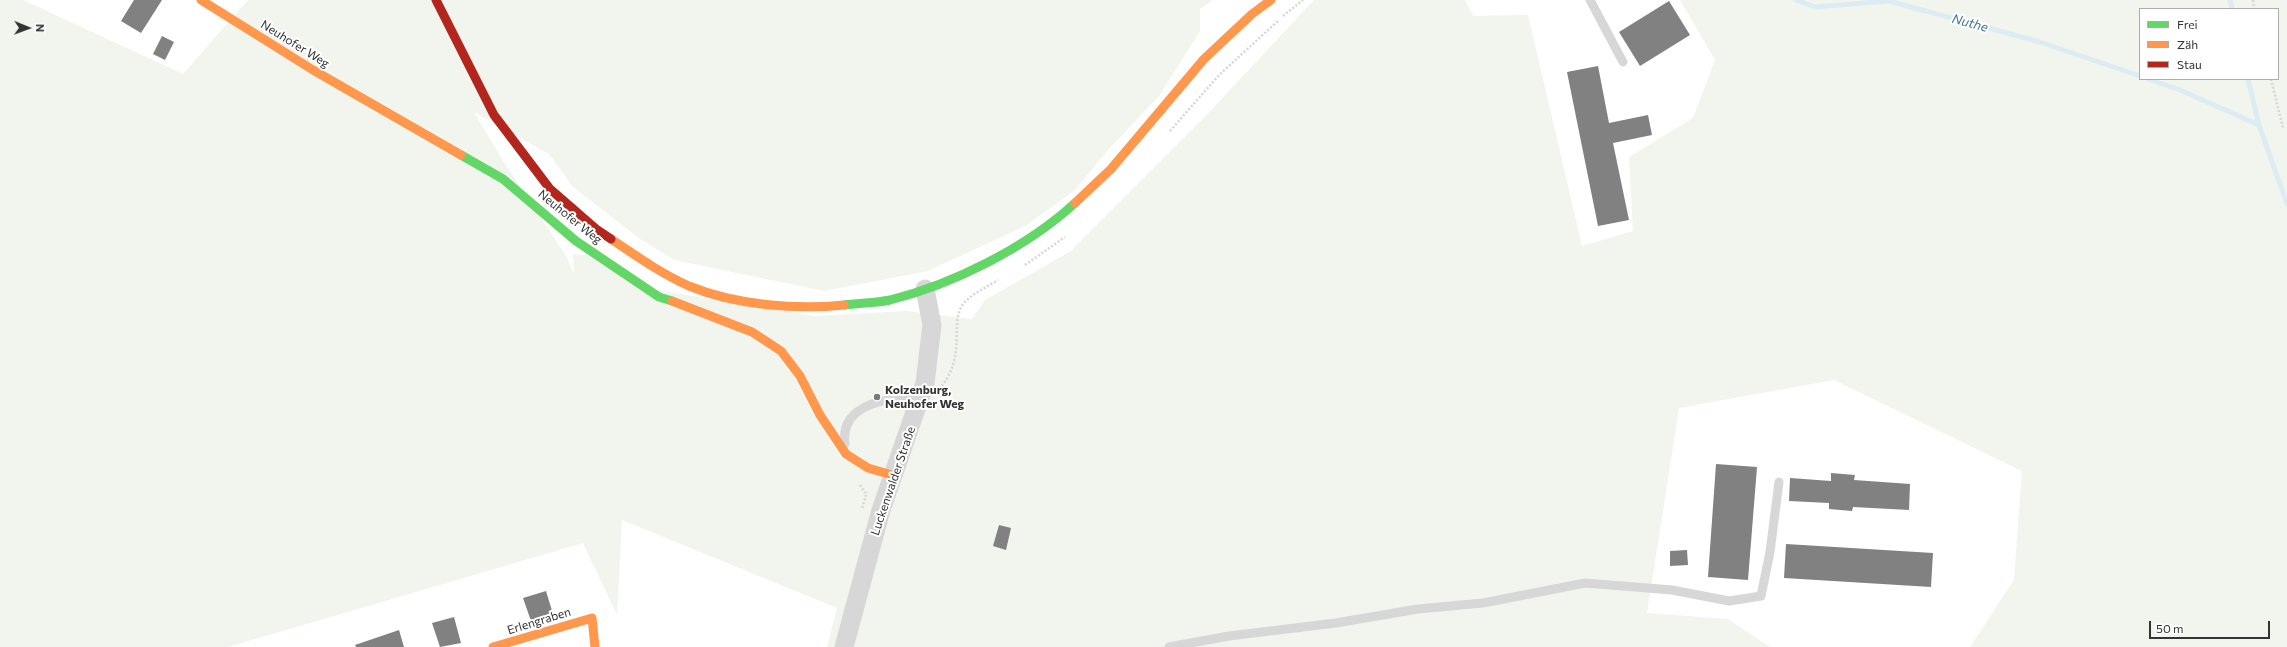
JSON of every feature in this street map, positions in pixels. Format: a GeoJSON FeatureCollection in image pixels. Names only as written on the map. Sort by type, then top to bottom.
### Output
{"type":"FeatureCollection","features":[{"type":"Feature","properties":{"kind":"main road","name":"Neuhofer Weg"},"geometry":{"type":"LineString","coordinates":[[201,0],[313,70],[503,178],[576,240],[660,297],[695,309],[752,332],[781,351],[800,376],[820,416],[846,454],[868,468],[892,475]]}},
{"type":"Feature","properties":{"kind":"main road"},"geometry":{"type":"LineString","coordinates":[[436,0],[494,114],[550,189],[596,229],[645,262],[690,286],[749,303],[816,308],[888,300],[925,289],[999,258],[1062,215],[1110,168],[1204,59],[1252,14],[1271,0]]}},
{"type":"Feature","properties":{"kind":"main road","name":"Erlengraben"},"geometry":{"type":"LineString","coordinates":[[493,647],[592,618],[595,647]]}},
{"type":"Feature","properties":{"kind":"street","name":"Luckenwalder Straße"},"geometry":{"type":"LineString","coordinates":[[844,647],[892,475],[922,395],[932,325],[925,289]]}},
{"type":"Feature","properties":{"kind":"lane"},"geometry":{"type":"LineString","coordinates":[[1590,0],[1622,62]]}},
{"type":"Feature","properties":{"kind":"lane"},"geometry":{"type":"LineString","coordinates":[[846,454],[844,438],[850,416],[874,404],[896,398],[922,395]]}},
{"type":"Feature","properties":{"kind":"lane"},"geometry":{"type":"LineString","coordinates":[[1169,647],[1229,636],[1336,623],[1418,609],[1483,603],[1585,583],[1672,590],[1729,600],[1761,596],[1770,552],[1779,482]]}},
{"type":"Feature","properties":{"kind":"path"},"geometry":{"type":"LineString","coordinates":[[2271,80],[2283,128]]}},
{"type":"Feature","properties":{"kind":"path"},"geometry":{"type":"LineString","coordinates":[[857,481],[866,493]]}},
{"type":"Feature","properties":{"kind":"shaded area"},"geometry":{"type":"Polygon","coordinates":[[[0,0],[23,0],[183,74],[248,0],[1213,0],[1200,9],[1200,31],[1159,96],[1108,150],[1075,190],[1027,225],[928,271],[824,291],[674,260],[640,239],[573,187],[549,154],[474,112],[502,159],[566,256],[574,274],[573,254],[599,256],[637,287],[814,316],[906,311],[972,319],[985,300],[1071,251],[1198,124],[1314,0],[1465,0],[1473,16],[1528,15],[1582,246],[1633,231],[1629,157],[1693,118],[1715,60],[1680,0],[2287,0],[2287,647],[1970,647],[2014,580],[2022,471],[1834,380],[1679,408],[1647,613],[1728,619],[1770,647],[827,647],[837,608],[622,520],[617,615],[583,543],[228,647],[0,647],[0,0]]]}},
{"type":"Feature","properties":{"kind":"building"},"geometry":{"type":"Polygon","coordinates":[[[134,0],[162,0],[141,33],[121,21],[134,0]]]}},
{"type":"Feature","properties":{"kind":"building"},"geometry":{"type":"Polygon","coordinates":[[[1669,1],[1690,35],[1640,66],[1619,32],[1669,1]]]}},
{"type":"Feature","properties":{"kind":"building"},"geometry":{"type":"Polygon","coordinates":[[[162,36],[174,42],[165,60],[153,54],[162,36]]]}},
{"type":"Feature","properties":{"kind":"building"},"geometry":{"type":"Polygon","coordinates":[[[1598,66],[1609,123],[1648,115],[1652,135],[1613,143],[1629,220],[1598,226],[1567,72],[1598,66]]]}},
{"type":"Feature","properties":{"kind":"building"},"geometry":{"type":"Polygon","coordinates":[[[1716,464],[1757,467],[1748,580],[1708,577],[1716,464]]]}},
{"type":"Feature","properties":{"kind":"building"},"geometry":{"type":"Polygon","coordinates":[[[1831,473],[1855,475],[1854,480],[1910,484],[1909,510],[1853,507],[1852,511],[1829,509],[1829,503],[1789,501],[1790,478],[1831,481],[1831,473]]]}},
{"type":"Feature","properties":{"kind":"building"},"geometry":{"type":"Polygon","coordinates":[[[999,525],[1011,528],[1006,550],[993,546],[999,525]]]}},
{"type":"Feature","properties":{"kind":"building"},"geometry":{"type":"Polygon","coordinates":[[[1786,544],[1933,553],[1931,587],[1784,578],[1786,544]]]}},
{"type":"Feature","properties":{"kind":"building"},"geometry":{"type":"Polygon","coordinates":[[[1687,550],[1688,565],[1670,566],[1670,551],[1687,550]]]}},
{"type":"Feature","properties":{"kind":"building"},"geometry":{"type":"Polygon","coordinates":[[[546,591],[553,614],[531,621],[523,598],[546,591]]]}},
{"type":"Feature","properties":{"kind":"building"},"geometry":{"type":"Polygon","coordinates":[[[454,617],[461,643],[440,647],[432,623],[454,617]]]}},
{"type":"Feature","properties":{"kind":"building"},"geometry":{"type":"Polygon","coordinates":[[[399,630],[404,647],[356,647],[355,645],[399,630]]]}},
{"type":"Feature","properties":{"kind":"waterway","name":"Nuthe"},"geometry":{"type":"LineString","coordinates":[[1796,0],[1815,7],[1889,1],[2040,42],[2139,76]]}},
{"type":"Feature","properties":{"kind":"waterway"},"geometry":{"type":"LineString","coordinates":[[2230,0],[2232,8]]}},
{"type":"Feature","properties":{"kind":"waterway","name":"Nuthe"},"geometry":{"type":"LineString","coordinates":[[2151,80],[2180,90],[2259,125],[2287,204]]}},
{"type":"Feature","properties":{"kind":"waterway"},"geometry":{"type":"LineString","coordinates":[[2248,80],[2259,125]]}},
{"type":"Feature","properties":{"kind":"traffic: fast"},"geometry":{"type":"LineString","coordinates":[[461,155],[503,179],[576,241],[659,297],[672,301]]}},
{"type":"Feature","properties":{"kind":"traffic: fast"},"geometry":{"type":"LineString","coordinates":[[844,305],[890,300],[914,293],[964,274],[1012,249],[1056,219],[1075,203]]}},
{"type":"Feature","properties":{"kind":"traffic: slow"},"geometry":{"type":"LineString","coordinates":[[201,0],[313,70],[461,155]]}},
{"type":"Feature","properties":{"kind":"traffic: slow"},"geometry":{"type":"LineString","coordinates":[[1075,203],[1111,169],[1204,59],[1252,14],[1271,0]]}},
{"type":"Feature","properties":{"kind":"traffic: slow"},"geometry":{"type":"LineString","coordinates":[[611,239],[669,276],[689,286],[726,298],[746,302],[786,306],[806,307],[844,305]]}},
{"type":"Feature","properties":{"kind":"traffic: slow"},"geometry":{"type":"LineString","coordinates":[[672,301],[752,332],[781,351],[800,376],[820,415],[846,454],[868,468],[892,475]]}},
{"type":"Feature","properties":{"kind":"traffic: slow"},"geometry":{"type":"LineString","coordinates":[[493,647],[592,618],[595,647]]}},
{"type":"Feature","properties":{"kind":"traffic: jam"},"geometry":{"type":"LineString","coordinates":[[436,0],[494,115],[550,189],[596,229],[611,239]]}},
{"type":"Feature","properties":{"kind":"place","name":"Kolzenburg, Neuhofer Weg"},"geometry":{"type":"Point","coordinates":[877,397]}}]}
